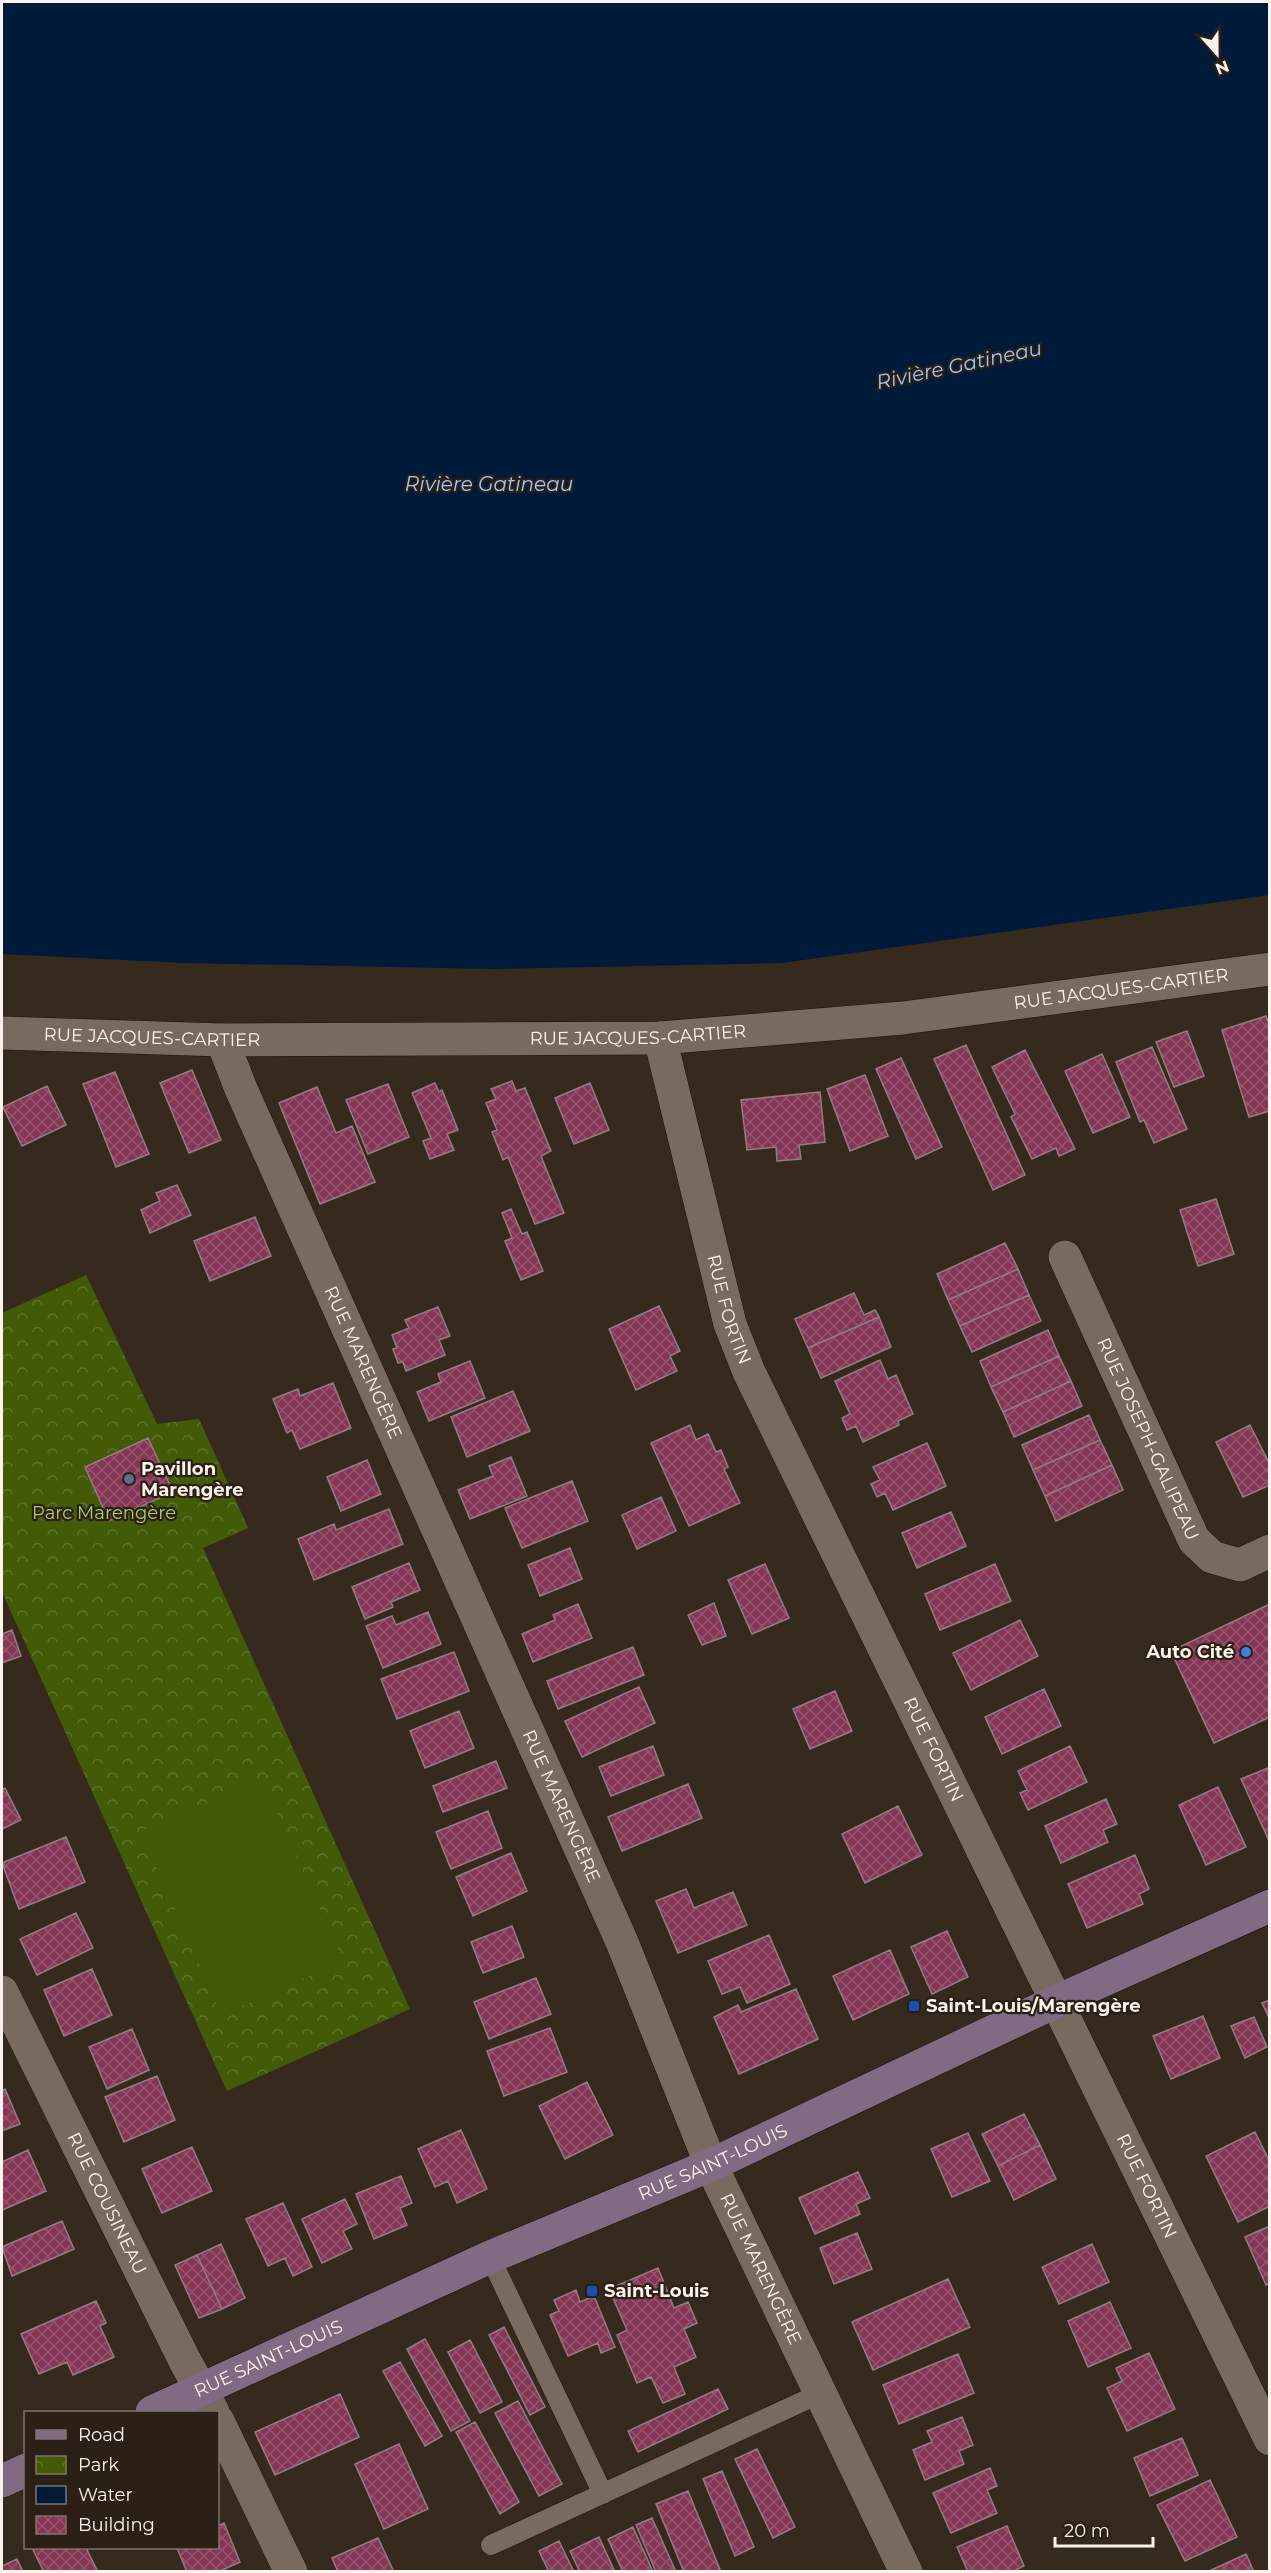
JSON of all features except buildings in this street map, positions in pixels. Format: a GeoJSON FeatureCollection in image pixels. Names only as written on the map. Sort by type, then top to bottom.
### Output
{"type":"FeatureCollection","features":[{"type":"Feature","properties":{"kind":"main road","name":"RUE SAINT-LOUIS"},"geometry":{"type":"LineString","coordinates":[[157,2411],[208,2401],[490,2257],[711,2165],[1057,2001],[1269,1906]]}},
{"type":"Feature","properties":{"kind":"main road"},"geometry":{"type":"LineString","coordinates":[[2,2481],[24,2471]]}},
{"type":"Feature","properties":{"kind":"street","name":"RUE JACQUES-CARTIER"},"geometry":{"type":"LineString","coordinates":[[2,1033],[222,1040],[660,1038],[903,1018],[1269,969]]}},
{"type":"Feature","properties":{"kind":"street","name":"RUE FORTIN"},"geometry":{"type":"LineString","coordinates":[[660,1038],[730,1324],[749,1372],[1266,2421]]}},
{"type":"Feature","properties":{"kind":"street","name":"RUE MARENGÈRE"},"geometry":{"type":"LineString","coordinates":[[222,1040],[246,1100],[622,1942],[711,2165],[906,2571]]}},
{"type":"Feature","properties":{"kind":"street","name":"RUE JOSEPH-GALIPEAU"},"geometry":{"type":"LineString","coordinates":[[1065,1257],[1194,1540],[1212,1557],[1240,1565],[1269,1551]]}},
{"type":"Feature","properties":{"kind":"street","name":"RUE COUSINEAU"},"geometry":{"type":"LineString","coordinates":[[2,1992],[185,2361],[208,2401]]}},
{"type":"Feature","properties":{"kind":"street"},"geometry":{"type":"LineString","coordinates":[[219,2423],[291,2571]]}},
{"type":"Feature","properties":{"kind":"lane"},"geometry":{"type":"LineString","coordinates":[[490,2257],[603,2494]]}},
{"type":"Feature","properties":{"kind":"lane"},"geometry":{"type":"LineString","coordinates":[[491,2545],[821,2393]]}},
{"type":"Feature","properties":{"kind":"green space","name":"Parc Marengère"},"geometry":{"type":"Polygon","coordinates":[[[86,1275],[157,1424],[199,1419],[248,1528],[203,1548],[410,2009],[227,2091],[2,1592],[2,1313],[86,1275]]]}},
{"type":"Feature","properties":{"kind":"green space"},"geometry":{"type":"Polygon","coordinates":[[[262,1779],[343,1961],[222,2015],[141,1832],[262,1779]]]}},
{"type":"Feature","properties":{"kind":"water","name":"Rivière Gatineau"},"geometry":{"type":"Polygon","coordinates":[[[2,2],[1269,2],[1269,895],[782,963],[494,969],[183,963],[2,954],[2,2]]]}},
{"type":"Feature","properties":{"kind":"place","name":"Pavillon Marengère"},"geometry":{"type":"Point","coordinates":[129,1479]}},
{"type":"Feature","properties":{"kind":"place","name":"Auto Cité"},"geometry":{"type":"Point","coordinates":[1246,1652]}},
{"type":"Feature","properties":{"kind":"place","name":"Saint-Louis/Marengère"},"geometry":{"type":"Point","coordinates":[914,2006]}},
{"type":"Feature","properties":{"kind":"place","name":"Saint-Louis"},"geometry":{"type":"Point","coordinates":[592,2291]}}]}
